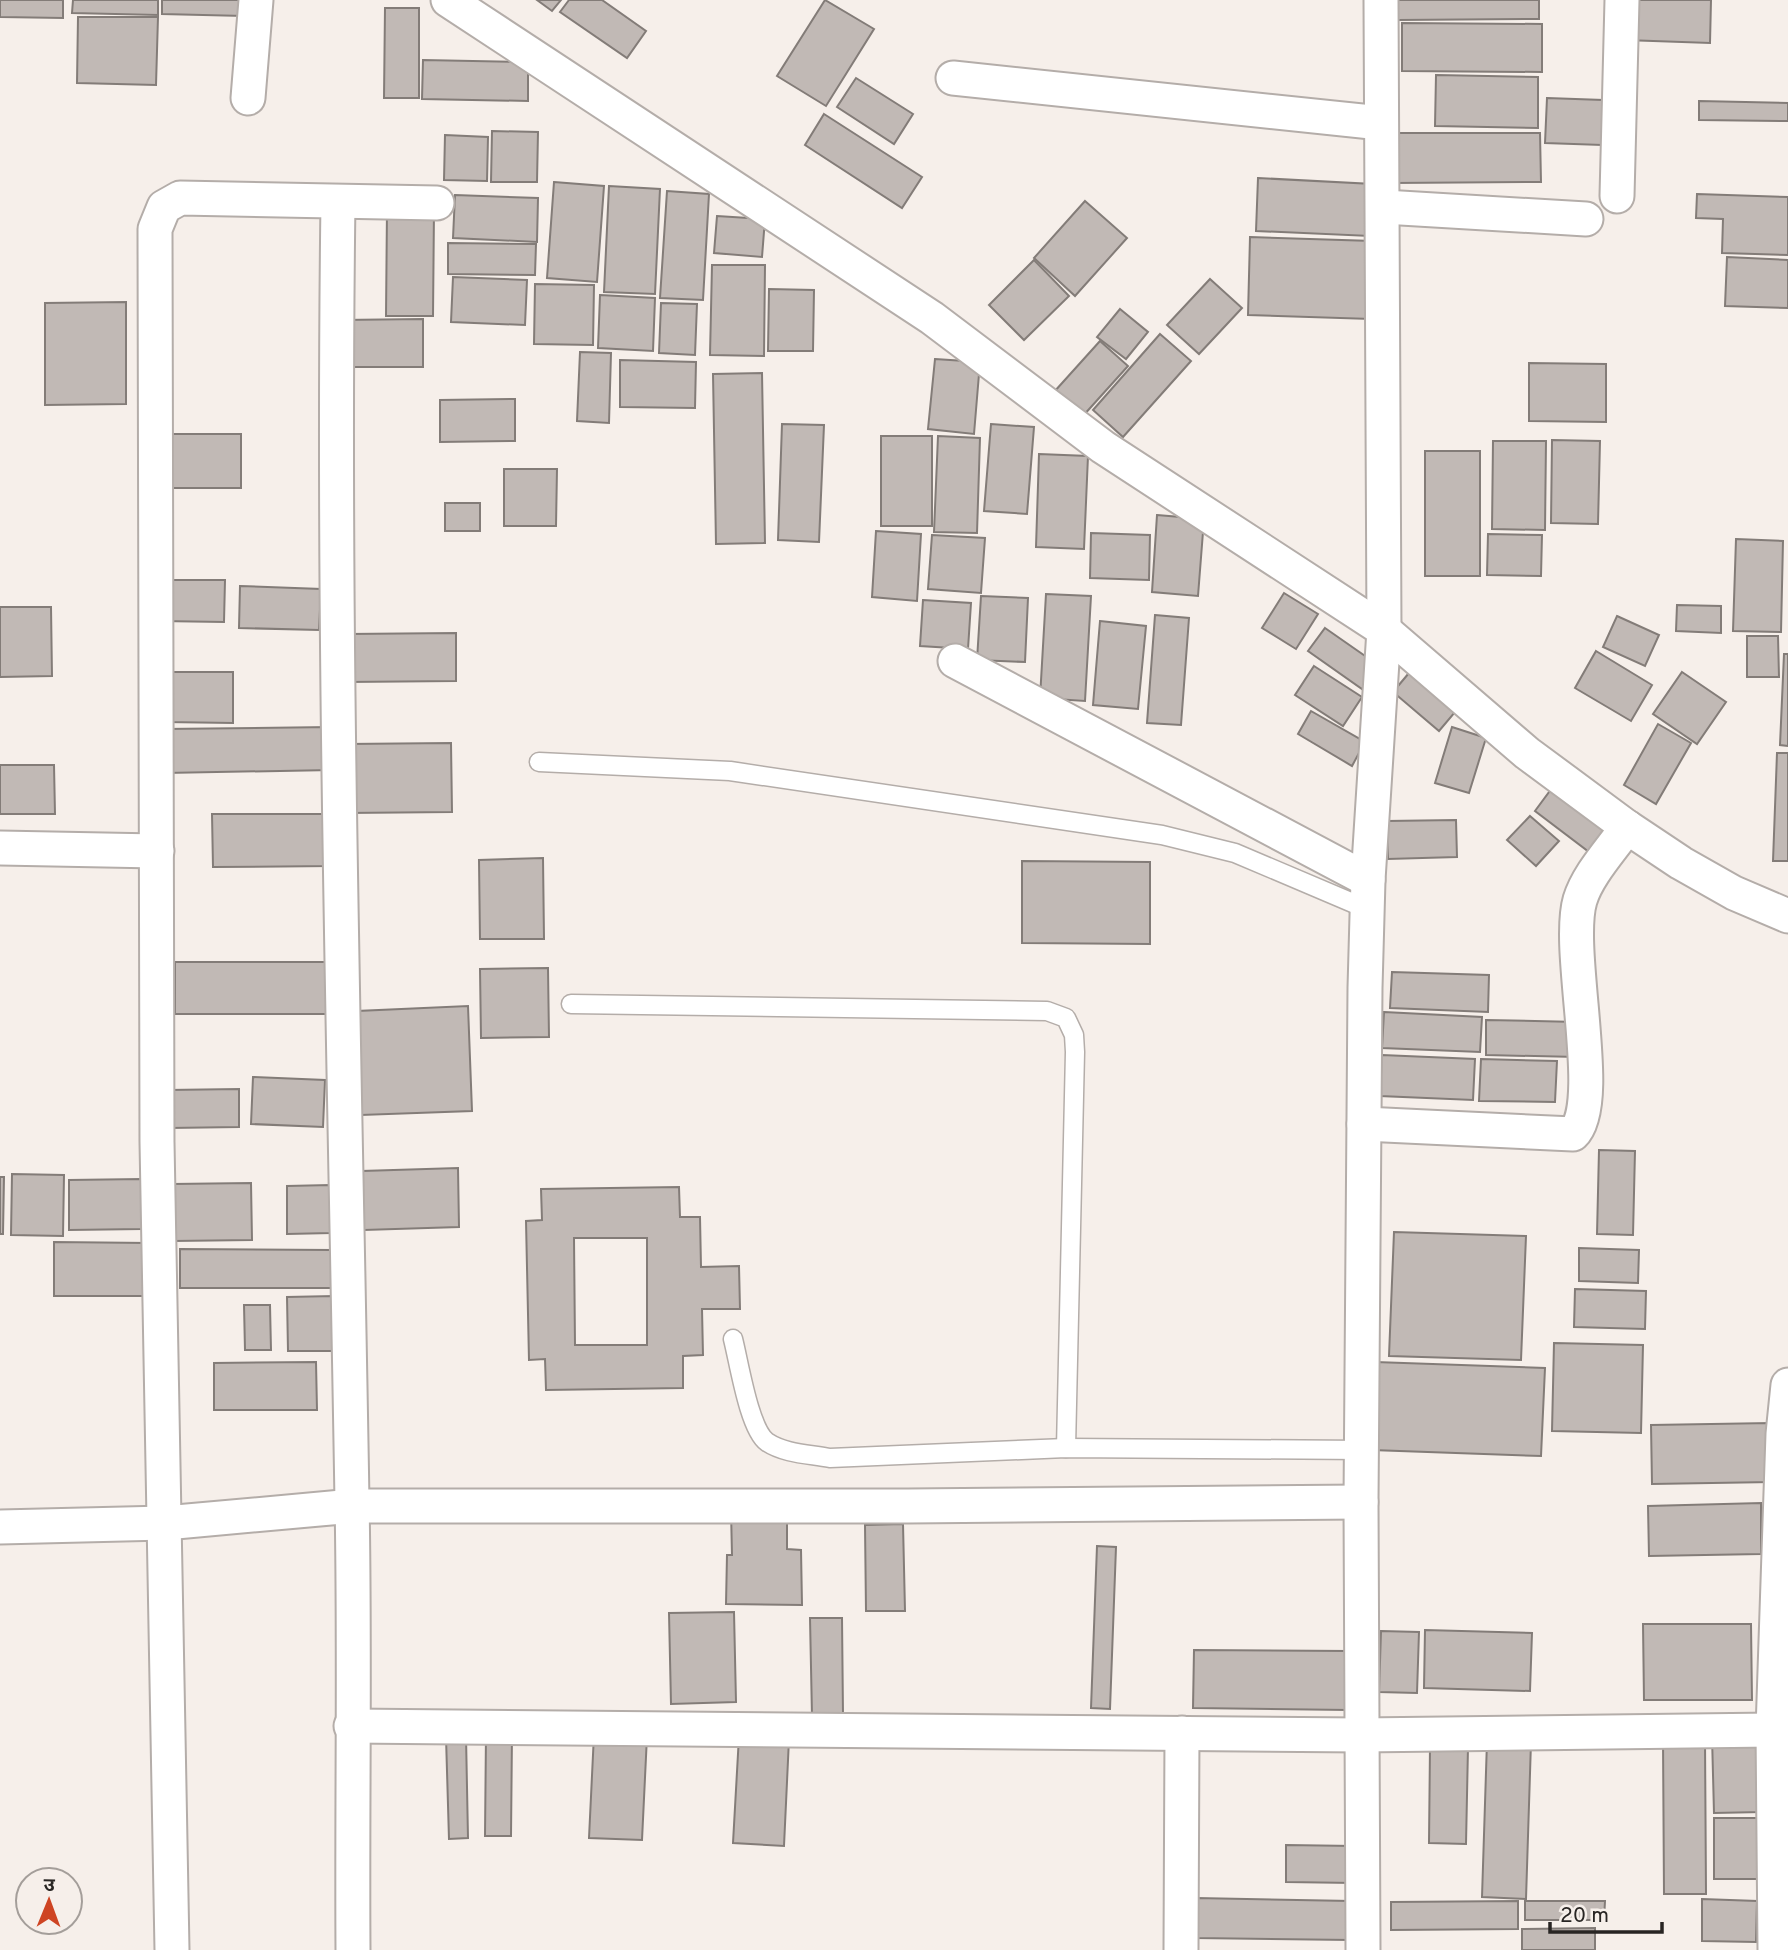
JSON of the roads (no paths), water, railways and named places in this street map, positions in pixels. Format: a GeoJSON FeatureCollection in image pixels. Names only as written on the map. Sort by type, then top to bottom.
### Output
{"type":"FeatureCollection","features":[{"type":"Feature","properties":{"kind":"street"},"geometry":{"type":"LineString","coordinates":[[248,98],[256,0]]}},
{"type":"Feature","properties":{"kind":"street"},"geometry":{"type":"LineString","coordinates":[[448,0],[932,318],[1103,447],[1384,631],[1528,753],[1627,827],[1723,887],[1788,916]]}},
{"type":"Feature","properties":{"kind":"street"},"geometry":{"type":"LineString","coordinates":[[1363,1950],[1361,1502],[1364,1450],[1367,895],[1384,631],[1381,0]]}},
{"type":"Feature","properties":{"kind":"street"},"geometry":{"type":"LineString","coordinates":[[1617,196],[1622,0]]}},
{"type":"Feature","properties":{"kind":"street"},"geometry":{"type":"LineString","coordinates":[[953,78],[1381,122]]}},
{"type":"Feature","properties":{"kind":"street"},"geometry":{"type":"LineString","coordinates":[[172,1950],[157,1142],[155,244],[158,215],[168,203],[180,198],[437,203]]}},
{"type":"Feature","properties":{"kind":"street"},"geometry":{"type":"LineString","coordinates":[[338,202],[334,483],[342,1076],[353,1506],[353,1950]]}},
{"type":"Feature","properties":{"kind":"street"},"geometry":{"type":"LineString","coordinates":[[1384,206],[1587,219]]}},
{"type":"Feature","properties":{"kind":"street"},"geometry":{"type":"LineString","coordinates":[[955,661],[1367,895]]}},
{"type":"Feature","properties":{"kind":"street"},"geometry":{"type":"LineString","coordinates":[[1364,1124],[1573,1134],[1578,1129],[1585,1107],[1584,1017],[1578,977],[1577,915],[1587,885],[1627,827]]}},
{"type":"Feature","properties":{"kind":"street"},"geometry":{"type":"LineString","coordinates":[[0,848],[157,851]]}},
{"type":"Feature","properties":{"kind":"street"},"geometry":{"type":"LineString","coordinates":[[1775,1950],[1773,1730],[1783,1433],[1788,1385]]}},
{"type":"Feature","properties":{"kind":"street"},"geometry":{"type":"LineString","coordinates":[[0,1527],[165,1523],[353,1506],[934,1506],[1361,1502]]}},
{"type":"Feature","properties":{"kind":"street"},"geometry":{"type":"LineString","coordinates":[[351,1726],[1361,1735],[1773,1730]]}},
{"type":"Feature","properties":{"kind":"street"},"geometry":{"type":"LineString","coordinates":[[1181,1950],[1182,1733]]}},
{"type":"Feature","properties":{"kind":"lane"},"geometry":{"type":"LineString","coordinates":[[539,762],[730,771],[1162,835],[1235,853],[1367,895]]}},
{"type":"Feature","properties":{"kind":"lane"},"geometry":{"type":"LineString","coordinates":[[571,1004],[1047,1011],[1066,1018],[1074,1035],[1075,1052],[1066,1448]]}},
{"type":"Feature","properties":{"kind":"lane"},"geometry":{"type":"LineString","coordinates":[[733,1339],[755,1424],[764,1440],[778,1447],[830,1458],[1066,1448],[1364,1450]]}}]}
